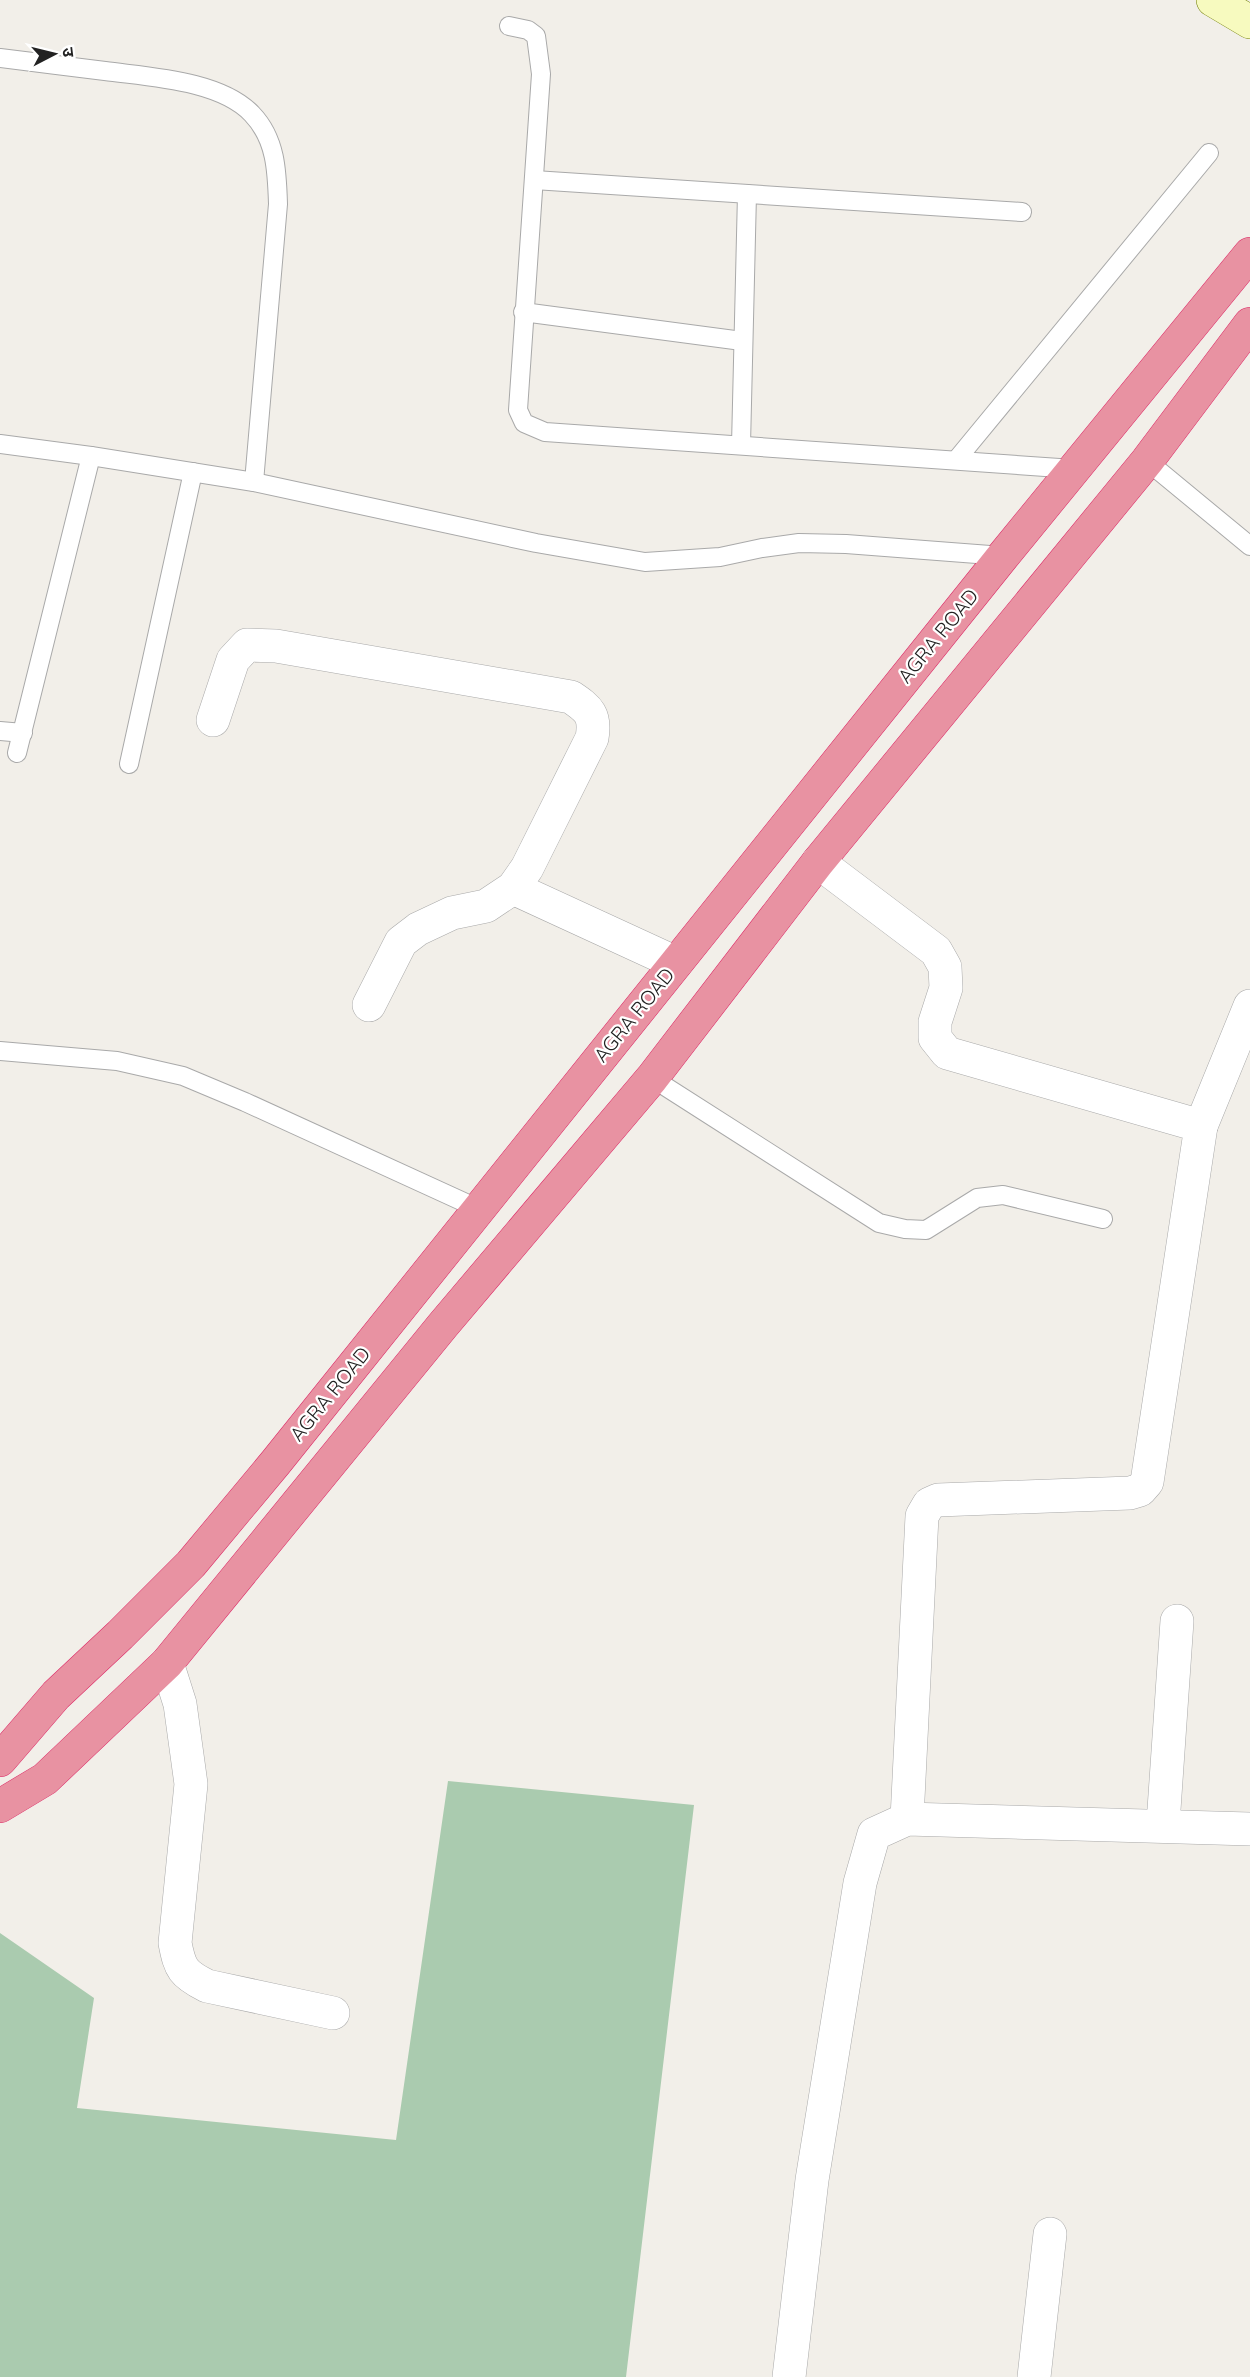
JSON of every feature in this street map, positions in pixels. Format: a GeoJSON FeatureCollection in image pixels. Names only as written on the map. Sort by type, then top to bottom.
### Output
{"type":"FeatureCollection","features":[{"type":"Feature","properties":{"kind":"highway","name":"AGRA ROAD"},"geometry":{"type":"LineString","coordinates":[[0,1760],[56,1695],[191,1564],[276,1462],[1003,556],[1250,254]]}},
{"type":"Feature","properties":{"kind":"highway"},"geometry":{"type":"LineString","coordinates":[[0,1806],[45,1779],[167,1663],[443,1325],[652,1078],[818,862],[1148,460],[1250,324]]}},
{"type":"Feature","properties":{"kind":"street"},"geometry":{"type":"LineString","coordinates":[[1213,0],[1250,22]]}},
{"type":"Feature","properties":{"kind":"street"},"geometry":{"type":"LineString","coordinates":[[213,720],[233,660],[248,645],[276,646],[571,697],[587,708],[594,724],[592,738],[527,868],[513,888],[486,906],[452,913],[418,929],[401,942],[369,1005]]}},
{"type":"Feature","properties":{"kind":"street"},"geometry":{"type":"LineString","coordinates":[[818,862],[936,951],[945,967],[946,988],[935,1022],[935,1038],[947,1053],[1201,1126]]}},
{"type":"Feature","properties":{"kind":"street"},"geometry":{"type":"LineString","coordinates":[[513,888],[676,963]]}},
{"type":"Feature","properties":{"kind":"street"},"geometry":{"type":"LineString","coordinates":[[907,1819],[921,1516],[929,1504],[938,1500],[1130,1493],[1140,1490],[1147,1482],[1201,1126],[1250,1006]]}},
{"type":"Feature","properties":{"kind":"street"},"geometry":{"type":"LineString","coordinates":[[1163,1824],[1177,1621]]}},
{"type":"Feature","properties":{"kind":"street"},"geometry":{"type":"LineString","coordinates":[[167,1663],[180,1704],[191,1784],[175,1943],[179,1965],[193,1979],[207,1986],[333,2013]]}},
{"type":"Feature","properties":{"kind":"street"},"geometry":{"type":"LineString","coordinates":[[789,2377],[812,2180],[860,1883],[874,1834],[907,1819],[1163,1824],[1250,1829]]}},
{"type":"Feature","properties":{"kind":"street"},"geometry":{"type":"LineString","coordinates":[[1034,2377],[1050,2234]]}},
{"type":"Feature","properties":{"kind":"lane"},"geometry":{"type":"LineString","coordinates":[[508,26],[528,30],[536,36],[541,74],[518,410],[524,423],[545,432],[957,459],[1010,466],[1074,469]]}},
{"type":"Feature","properties":{"kind":"lane"},"geometry":{"type":"LineString","coordinates":[[0,58],[176,81],[221,93],[251,113],[268,136],[276,160],[278,204],[254,482]]}},
{"type":"Feature","properties":{"kind":"lane"},"geometry":{"type":"LineString","coordinates":[[957,459],[1209,153]]}},
{"type":"Feature","properties":{"kind":"lane"},"geometry":{"type":"LineString","coordinates":[[534,180],[1022,212]]}},
{"type":"Feature","properties":{"kind":"lane"},"geometry":{"type":"LineString","coordinates":[[741,445],[747,194]]}},
{"type":"Feature","properties":{"kind":"lane"},"geometry":{"type":"LineString","coordinates":[[524,312],[742,341]]}},
{"type":"Feature","properties":{"kind":"lane"},"geometry":{"type":"LineString","coordinates":[[0,444],[254,482],[536,543],[645,562],[720,557],[799,543],[846,544],[1003,556]]}},
{"type":"Feature","properties":{"kind":"lane"},"geometry":{"type":"LineString","coordinates":[[16,753],[23,733],[91,456]]}},
{"type":"Feature","properties":{"kind":"lane"},"geometry":{"type":"LineString","coordinates":[[1148,460],[1250,546]]}},
{"type":"Feature","properties":{"kind":"lane"},"geometry":{"type":"LineString","coordinates":[[129,764],[193,472]]}},
{"type":"Feature","properties":{"kind":"lane"},"geometry":{"type":"LineString","coordinates":[[0,730],[23,733]]}},
{"type":"Feature","properties":{"kind":"lane"},"geometry":{"type":"LineString","coordinates":[[0,1051],[117,1061],[183,1077],[245,1102],[479,1209]]}},
{"type":"Feature","properties":{"kind":"lane"},"geometry":{"type":"LineString","coordinates":[[652,1078],[879,1222],[905,1229],[926,1230],[977,1198],[1003,1195],[1103,1218]]}},
{"type":"Feature","properties":{"kind":"green space"},"geometry":{"type":"Polygon","coordinates":[[[448,1781],[694,1805],[626,2377],[0,2377],[0,1933],[94,1998],[77,2108],[396,2140],[448,1781]]]}}]}
